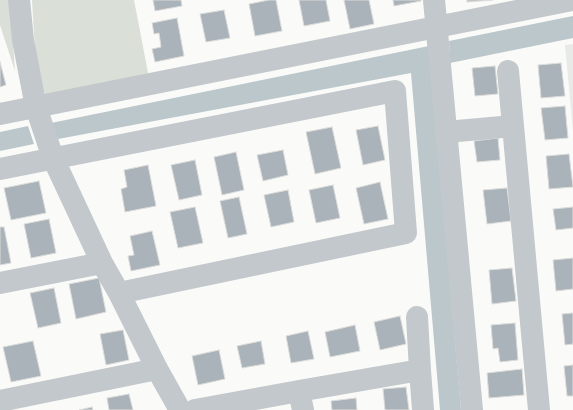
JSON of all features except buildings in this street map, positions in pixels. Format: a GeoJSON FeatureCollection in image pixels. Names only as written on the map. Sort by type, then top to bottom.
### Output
{"type":"FeatureCollection","features":[{"type":"Feature","properties":{"kind":"street"},"geometry":{"type":"LineString","coordinates":[[19,0],[23,40],[36,107],[53,158],[102,263],[119,293],[156,369],[180,410]]}},
{"type":"Feature","properties":{"kind":"street"},"geometry":{"type":"LineString","coordinates":[[434,0],[472,410]]}},
{"type":"Feature","properties":{"kind":"street"},"geometry":{"type":"LineString","coordinates":[[0,114],[572,0]]}},
{"type":"Feature","properties":{"kind":"street"},"geometry":{"type":"LineString","coordinates":[[508,71],[539,410]]}},
{"type":"Feature","properties":{"kind":"street"},"geometry":{"type":"LineString","coordinates":[[0,169],[395,91],[406,233],[119,293]]}},
{"type":"Feature","properties":{"kind":"street"},"geometry":{"type":"LineString","coordinates":[[446,132],[513,126]]}},
{"type":"Feature","properties":{"kind":"street"},"geometry":{"type":"LineString","coordinates":[[0,283],[102,263]]}},
{"type":"Feature","properties":{"kind":"street"},"geometry":{"type":"LineString","coordinates":[[417,317],[424,410]]}},
{"type":"Feature","properties":{"kind":"street"},"geometry":{"type":"LineString","coordinates":[[0,401],[156,369]]}},
{"type":"Feature","properties":{"kind":"street"},"geometry":{"type":"LineString","coordinates":[[196,410],[301,400],[420,370]]}},
{"type":"Feature","properties":{"kind":"shaded area"},"geometry":{"type":"Polygon","coordinates":[[[0,0],[10,0],[15,71],[0,25],[0,0]]]}},
{"type":"Feature","properties":{"kind":"shaded area"},"geometry":{"type":"Polygon","coordinates":[[[32,0],[134,0],[149,78],[46,99],[35,50],[32,0]]]}},
{"type":"Feature","properties":{"kind":"shaded area"},"geometry":{"type":"Polygon","coordinates":[[[573,16],[573,38],[450,63],[449,41],[573,16]]]}},
{"type":"Feature","properties":{"kind":"shaded area"},"geometry":{"type":"Polygon","coordinates":[[[573,44],[573,131],[565,45],[573,44]]]}},
{"type":"Feature","properties":{"kind":"shaded area"},"geometry":{"type":"Polygon","coordinates":[[[429,46],[461,410],[440,410],[411,73],[58,139],[51,123],[429,46]]]}},
{"type":"Feature","properties":{"kind":"shaded area"},"geometry":{"type":"Polygon","coordinates":[[[28,126],[34,144],[0,151],[0,132],[28,126]]]}}]}
